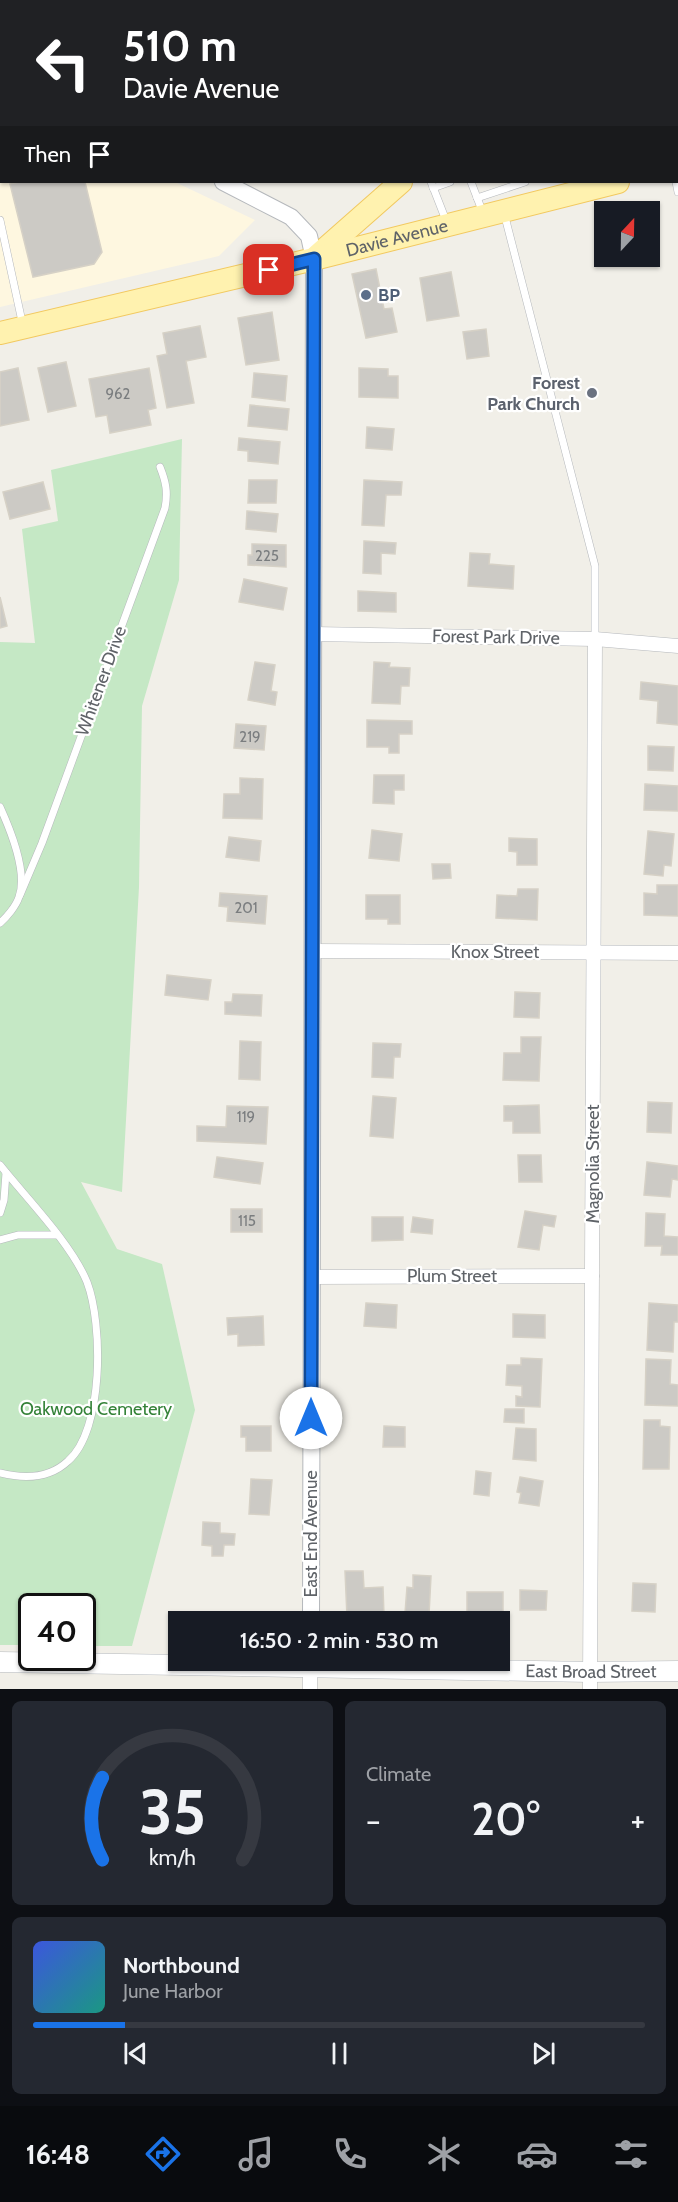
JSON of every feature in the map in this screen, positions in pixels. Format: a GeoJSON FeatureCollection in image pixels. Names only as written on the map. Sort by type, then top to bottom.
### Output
{"type":"FeatureCollection","features":[{"type":"Feature","properties":{"kind":"main road"},"geometry":{"type":"LineString","coordinates":[[314,259],[400,183]]}},
{"type":"Feature","properties":{"kind":"main road","name":"Davie Avenue"},"geometry":{"type":"LineString","coordinates":[[0,333],[314,259],[448,225],[488,208],[540,202],[602,183]]}},
{"type":"Feature","properties":{"kind":"main road","name":"East Broad Street"},"geometry":{"type":"LineString","coordinates":[[0,1662],[168,1663]]}},
{"type":"Feature","properties":{"kind":"main road","name":"East Broad Street"},"geometry":{"type":"LineString","coordinates":[[425,1671],[590,1681],[678,1671]]}},
{"type":"Feature","properties":{"kind":"street","name":"East End Avenue"},"geometry":{"type":"LineString","coordinates":[[225,183],[291,217],[309,236],[314,259],[310,1611]]}},
{"type":"Feature","properties":{"kind":"street"},"geometry":{"type":"LineString","coordinates":[[540,202],[549,196],[558,183]]}},
{"type":"Feature","properties":{"kind":"street","name":"Forest Park Drive"},"geometry":{"type":"LineString","coordinates":[[314,634],[595,639],[678,646]]}},
{"type":"Feature","properties":{"kind":"street","name":"Magnolia Street"},"geometry":{"type":"LineString","coordinates":[[590,1681],[595,639]]}},
{"type":"Feature","properties":{"kind":"street","name":"Knox Street"},"geometry":{"type":"LineString","coordinates":[[313,951],[678,952]]}},
{"type":"Feature","properties":{"kind":"street","name":"Plum Street"},"geometry":{"type":"LineString","coordinates":[[312,1277],[592,1276]]}},
{"type":"Feature","properties":{"kind":"street"},"geometry":{"type":"LineString","coordinates":[[310,1671],[310,1689]]}},
{"type":"Feature","properties":{"kind":"lane"},"geometry":{"type":"LineString","coordinates":[[472,183],[488,208],[595,566],[595,639]]}},
{"type":"Feature","properties":{"kind":"lane"},"geometry":{"type":"LineString","coordinates":[[488,208],[524,183]]}},
{"type":"Feature","properties":{"kind":"lane"},"geometry":{"type":"LineString","coordinates":[[432,185],[448,225]]}},
{"type":"Feature","properties":{"kind":"lane"},"geometry":{"type":"LineString","coordinates":[[0,220],[23,328]]}},
{"type":"Feature","properties":{"kind":"lane","name":"Whitener Drive"},"geometry":{"type":"LineString","coordinates":[[0,923],[20,895],[42,843],[165,508],[168,495],[160,467]]}},
{"type":"Feature","properties":{"kind":"lane"},"geometry":{"type":"LineString","coordinates":[[0,807],[16,849],[21,872],[20,895]]}},
{"type":"Feature","properties":{"kind":"lane"},"geometry":{"type":"LineString","coordinates":[[0,1165],[75,1258],[87,1284],[96,1321],[99,1364],[83,1441],[70,1460],[58,1470],[38,1477],[14,1477],[0,1473]]}},
{"type":"Feature","properties":{"kind":"lane"},"geometry":{"type":"LineString","coordinates":[[0,1213],[4,1200],[6,1173]]}},
{"type":"Feature","properties":{"kind":"lane"},"geometry":{"type":"LineString","coordinates":[[0,1240],[18,1235],[57,1235]]}},
{"type":"Feature","properties":{"kind":"shaded area"},"geometry":{"type":"Polygon","coordinates":[[[0,183],[177,183],[255,220],[219,256],[0,307],[0,183]]]}},
{"type":"Feature","properties":{"kind":"green space","name":"Oakwood Cemetery"},"geometry":{"type":"Polygon","coordinates":[[[182,439],[179,580],[142,706],[139,887],[122,1192],[81,1182],[117,1249],[162,1264],[195,1410],[132,1646],[96,1646],[96,1593],[18,1593],[18,1645],[0,1645],[0,642],[35,643],[22,529],[58,521],[51,470],[182,439]]]}},
{"type":"Feature","properties":{"kind":"building"},"geometry":{"type":"Polygon","coordinates":[[[85,183],[102,252],[94,264],[33,277],[10,184],[85,183]]]}},
{"type":"Feature","properties":{"kind":"building"},"geometry":{"type":"Polygon","coordinates":[[[376,269],[384,309],[392,308],[397,332],[366,338],[352,274],[376,269]]]}},
{"type":"Feature","properties":{"kind":"building"},"geometry":{"type":"Polygon","coordinates":[[[451,272],[459,316],[427,321],[420,278],[451,272]]]}},
{"type":"Feature","properties":{"kind":"building"},"geometry":{"type":"Polygon","coordinates":[[[272,312],[279,360],[246,365],[238,318],[272,312]]]}},
{"type":"Feature","properties":{"kind":"building"},"geometry":{"type":"Polygon","coordinates":[[[200,326],[206,357],[186,361],[194,403],[167,408],[157,356],[167,354],[163,333],[200,326]]]}},
{"type":"Feature","properties":{"kind":"building"},"geometry":{"type":"Polygon","coordinates":[[[486,329],[489,356],[467,359],[463,332],[486,329]]]}},
{"type":"Feature","properties":{"kind":"building"},"geometry":{"type":"Polygon","coordinates":[[[66,362],[76,406],[48,412],[38,368],[66,362]]]}},
{"type":"Feature","properties":{"kind":"building"},"geometry":{"type":"Polygon","coordinates":[[[18,368],[29,420],[0,426],[0,372],[18,368]]]}},
{"type":"Feature","properties":{"kind":"building"},"geometry":{"type":"Polygon","coordinates":[[[149,368],[156,408],[148,410],[151,425],[110,433],[107,415],[96,417],[89,379],[149,368]]]}},
{"type":"Feature","properties":{"kind":"building"},"geometry":{"type":"Polygon","coordinates":[[[359,368],[388,369],[388,376],[398,376],[398,398],[359,397],[359,368]]]}},
{"type":"Feature","properties":{"kind":"building"},"geometry":{"type":"Polygon","coordinates":[[[254,373],[287,376],[285,401],[252,397],[254,373]]]}},
{"type":"Feature","properties":{"kind":"building"},"geometry":{"type":"Polygon","coordinates":[[[250,405],[289,409],[287,430],[248,426],[250,405]]]}},
{"type":"Feature","properties":{"kind":"building"},"geometry":{"type":"Polygon","coordinates":[[[367,427],[394,429],[392,450],[366,448],[367,427]]]}},
{"type":"Feature","properties":{"kind":"building"},"geometry":{"type":"Polygon","coordinates":[[[239,438],[280,442],[278,464],[248,461],[248,451],[238,450],[239,438]]]}},
{"type":"Feature","properties":{"kind":"building"},"geometry":{"type":"Polygon","coordinates":[[[249,480],[277,480],[276,503],[248,503],[249,480]]]}},
{"type":"Feature","properties":{"kind":"building"},"geometry":{"type":"Polygon","coordinates":[[[364,480],[402,482],[401,495],[386,495],[384,526],[362,525],[364,480]]]}},
{"type":"Feature","properties":{"kind":"building"},"geometry":{"type":"Polygon","coordinates":[[[43,482],[50,509],[10,519],[3,492],[43,482]]]}},
{"type":"Feature","properties":{"kind":"building"},"geometry":{"type":"Polygon","coordinates":[[[247,511],[278,514],[276,532],[246,529],[247,511]]]}},
{"type":"Feature","properties":{"kind":"building"},"geometry":{"type":"Polygon","coordinates":[[[364,541],[396,543],[395,554],[381,553],[381,574],[363,573],[364,541]]]}},
{"type":"Feature","properties":{"kind":"building"},"geometry":{"type":"Polygon","coordinates":[[[252,544],[286,545],[286,567],[248,565],[248,555],[252,555],[252,544]]]}},
{"type":"Feature","properties":{"kind":"building"},"geometry":{"type":"Polygon","coordinates":[[[470,553],[490,554],[489,564],[514,566],[513,589],[468,586],[470,553]]]}},
{"type":"Feature","properties":{"kind":"building"},"geometry":{"type":"Polygon","coordinates":[[[244,579],[287,588],[283,610],[239,602],[244,579]]]}},
{"type":"Feature","properties":{"kind":"building"},"geometry":{"type":"Polygon","coordinates":[[[358,591],[396,593],[396,612],[358,611],[358,591]]]}},
{"type":"Feature","properties":{"kind":"building"},"geometry":{"type":"Polygon","coordinates":[[[0,597],[7,626],[0,628],[0,597]]]}},
{"type":"Feature","properties":{"kind":"building"},"geometry":{"type":"Polygon","coordinates":[[[255,662],[275,665],[271,691],[277,692],[275,705],[248,700],[255,662]]]}},
{"type":"Feature","properties":{"kind":"building"},"geometry":{"type":"Polygon","coordinates":[[[374,662],[390,663],[389,667],[410,668],[409,686],[401,686],[400,704],[372,703],[374,662]]]}},
{"type":"Feature","properties":{"kind":"building"},"geometry":{"type":"Polygon","coordinates":[[[641,682],[678,686],[678,725],[657,723],[658,701],[640,699],[641,682]]]}},
{"type":"Feature","properties":{"kind":"building"},"geometry":{"type":"Polygon","coordinates":[[[367,720],[412,721],[412,734],[399,734],[399,753],[389,753],[389,747],[367,747],[367,720]]]}},
{"type":"Feature","properties":{"kind":"building"},"geometry":{"type":"Polygon","coordinates":[[[236,724],[266,726],[264,750],[234,748],[236,724]]]}},
{"type":"Feature","properties":{"kind":"building"},"geometry":{"type":"Polygon","coordinates":[[[648,746],[674,747],[673,771],[648,770],[648,746]]]}},
{"type":"Feature","properties":{"kind":"building"},"geometry":{"type":"Polygon","coordinates":[[[374,775],[404,775],[404,790],[394,790],[394,804],[373,803],[374,775]]]}},
{"type":"Feature","properties":{"kind":"building"},"geometry":{"type":"Polygon","coordinates":[[[240,778],[263,779],[262,819],[223,818],[224,794],[240,794],[240,778]]]}},
{"type":"Feature","properties":{"kind":"building"},"geometry":{"type":"Polygon","coordinates":[[[645,784],[678,786],[678,811],[644,810],[645,784]]]}},
{"type":"Feature","properties":{"kind":"building"},"geometry":{"type":"Polygon","coordinates":[[[372,830],[402,834],[399,861],[369,858],[372,830]]]}},
{"type":"Feature","properties":{"kind":"building"},"geometry":{"type":"Polygon","coordinates":[[[648,831],[674,834],[671,866],[664,865],[663,876],[644,874],[648,831]]]}},
{"type":"Feature","properties":{"kind":"building"},"geometry":{"type":"Polygon","coordinates":[[[229,837],[261,841],[259,861],[226,857],[229,837]]]}},
{"type":"Feature","properties":{"kind":"building"},"geometry":{"type":"Polygon","coordinates":[[[509,838],[537,839],[537,865],[517,865],[517,852],[509,851],[509,838]]]}},
{"type":"Feature","properties":{"kind":"building"},"geometry":{"type":"Polygon","coordinates":[[[432,864],[450,864],[451,878],[433,879],[432,864]]]}},
{"type":"Feature","properties":{"kind":"building"},"geometry":{"type":"Polygon","coordinates":[[[657,885],[678,885],[678,916],[644,915],[644,893],[657,894],[657,885]]]}},
{"type":"Feature","properties":{"kind":"building"},"geometry":{"type":"Polygon","coordinates":[[[518,889],[538,889],[537,920],[496,918],[497,895],[517,896],[518,889]]]}},
{"type":"Feature","properties":{"kind":"building"},"geometry":{"type":"Polygon","coordinates":[[[220,893],[267,896],[265,924],[227,921],[228,907],[219,906],[220,893]]]}},
{"type":"Feature","properties":{"kind":"building"},"geometry":{"type":"Polygon","coordinates":[[[366,895],[400,895],[400,924],[388,924],[388,919],[366,919],[366,895]]]}},
{"type":"Feature","properties":{"kind":"building"},"geometry":{"type":"Polygon","coordinates":[[[167,975],[211,980],[208,1000],[165,995],[167,975]]]}},
{"type":"Feature","properties":{"kind":"building"},"geometry":{"type":"Polygon","coordinates":[[[515,992],[540,993],[539,1018],[514,1017],[515,992]]]}},
{"type":"Feature","properties":{"kind":"building"},"geometry":{"type":"Polygon","coordinates":[[[233,994],[262,995],[261,1016],[225,1014],[225,1002],[232,1002],[233,994]]]}},
{"type":"Feature","properties":{"kind":"building"},"geometry":{"type":"Polygon","coordinates":[[[521,1037],[541,1037],[539,1081],[503,1080],[504,1053],[521,1053],[521,1037]]]}},
{"type":"Feature","properties":{"kind":"building"},"geometry":{"type":"Polygon","coordinates":[[[240,1041],[261,1042],[260,1080],[239,1079],[240,1041]]]}},
{"type":"Feature","properties":{"kind":"building"},"geometry":{"type":"Polygon","coordinates":[[[373,1043],[401,1044],[400,1057],[394,1057],[393,1078],[372,1077],[373,1043]]]}},
{"type":"Feature","properties":{"kind":"building"},"geometry":{"type":"Polygon","coordinates":[[[373,1096],[396,1098],[393,1138],[370,1136],[373,1096]]]}},
{"type":"Feature","properties":{"kind":"building"},"geometry":{"type":"Polygon","coordinates":[[[648,1102],[672,1103],[671,1133],[647,1132],[648,1102]]]}},
{"type":"Feature","properties":{"kind":"building"},"geometry":{"type":"Polygon","coordinates":[[[539,1105],[540,1133],[513,1133],[513,1121],[504,1121],[504,1106],[539,1105]]]}},
{"type":"Feature","properties":{"kind":"building"},"geometry":{"type":"Polygon","coordinates":[[[227,1106],[268,1107],[266,1144],[197,1141],[197,1126],[226,1127],[227,1106]]]}},
{"type":"Feature","properties":{"kind":"building"},"geometry":{"type":"Polygon","coordinates":[[[518,1155],[541,1155],[542,1182],[519,1182],[518,1155]]]}},
{"type":"Feature","properties":{"kind":"building"},"geometry":{"type":"Polygon","coordinates":[[[217,1157],[263,1163],[260,1184],[214,1177],[217,1157]]]}},
{"type":"Feature","properties":{"kind":"building"},"geometry":{"type":"Polygon","coordinates":[[[647,1162],[678,1166],[678,1180],[672,1179],[670,1197],[644,1195],[647,1162]]]}},
{"type":"Feature","properties":{"kind":"building"},"geometry":{"type":"Polygon","coordinates":[[[231,1209],[262,1209],[262,1232],[231,1232],[231,1209]]]}},
{"type":"Feature","properties":{"kind":"building"},"geometry":{"type":"Polygon","coordinates":[[[525,1211],[556,1216],[554,1227],[543,1225],[539,1250],[518,1247],[525,1211]]]}},
{"type":"Feature","properties":{"kind":"building"},"geometry":{"type":"Polygon","coordinates":[[[646,1213],[665,1214],[664,1236],[678,1237],[678,1255],[661,1255],[662,1246],[645,1246],[646,1213]]]}},
{"type":"Feature","properties":{"kind":"building"},"geometry":{"type":"Polygon","coordinates":[[[372,1217],[403,1217],[403,1240],[372,1241],[372,1217]]]}},
{"type":"Feature","properties":{"kind":"building"},"geometry":{"type":"Polygon","coordinates":[[[413,1217],[433,1220],[432,1234],[411,1232],[413,1217]]]}},
{"type":"Feature","properties":{"kind":"building"},"geometry":{"type":"Polygon","coordinates":[[[366,1303],[397,1305],[396,1328],[364,1326],[366,1303]]]}},
{"type":"Feature","properties":{"kind":"building"},"geometry":{"type":"Polygon","coordinates":[[[649,1303],[678,1305],[678,1322],[674,1322],[673,1352],[647,1350],[649,1303]]]}},
{"type":"Feature","properties":{"kind":"building"},"geometry":{"type":"Polygon","coordinates":[[[513,1314],[545,1315],[545,1338],[513,1337],[513,1314]]]}},
{"type":"Feature","properties":{"kind":"building"},"geometry":{"type":"Polygon","coordinates":[[[263,1316],[264,1345],[238,1346],[238,1334],[228,1335],[227,1318],[263,1316]]]}},
{"type":"Feature","properties":{"kind":"building"},"geometry":{"type":"Polygon","coordinates":[[[521,1358],[542,1359],[540,1407],[516,1406],[516,1396],[522,1397],[522,1386],[506,1385],[507,1365],[521,1365],[521,1358]]]}},
{"type":"Feature","properties":{"kind":"building"},"geometry":{"type":"Polygon","coordinates":[[[646,1359],[671,1360],[670,1384],[678,1385],[678,1406],[645,1405],[646,1359]]]}},
{"type":"Feature","properties":{"kind":"building"},"geometry":{"type":"Polygon","coordinates":[[[505,1409],[524,1409],[524,1423],[504,1422],[505,1409]]]}},
{"type":"Feature","properties":{"kind":"building"},"geometry":{"type":"Polygon","coordinates":[[[644,1420],[660,1420],[660,1426],[670,1427],[669,1469],[643,1469],[644,1420]]]}},
{"type":"Feature","properties":{"kind":"building"},"geometry":{"type":"Polygon","coordinates":[[[241,1426],[271,1426],[271,1451],[246,1451],[246,1437],[241,1437],[241,1426]]]}},
{"type":"Feature","properties":{"kind":"building"},"geometry":{"type":"Polygon","coordinates":[[[384,1426],[405,1427],[405,1447],[383,1447],[384,1426]]]}},
{"type":"Feature","properties":{"kind":"building"},"geometry":{"type":"Polygon","coordinates":[[[516,1428],[536,1429],[536,1461],[513,1459],[516,1428]]]}},
{"type":"Feature","properties":{"kind":"building"},"geometry":{"type":"Polygon","coordinates":[[[476,1471],[491,1473],[489,1496],[474,1494],[476,1471]]]}},
{"type":"Feature","properties":{"kind":"building"},"geometry":{"type":"Polygon","coordinates":[[[520,1477],[543,1481],[539,1506],[519,1503],[521,1493],[517,1492],[520,1477]]]}},
{"type":"Feature","properties":{"kind":"building"},"geometry":{"type":"Polygon","coordinates":[[[251,1479],[272,1480],[269,1515],[249,1514],[251,1479]]]}},
{"type":"Feature","properties":{"kind":"building"},"geometry":{"type":"Polygon","coordinates":[[[203,1522],[220,1523],[220,1533],[235,1534],[234,1545],[224,1545],[223,1556],[212,1556],[212,1546],[202,1545],[203,1522]]]}},
{"type":"Feature","properties":{"kind":"building"},"geometry":{"type":"Polygon","coordinates":[[[345,1571],[363,1571],[364,1588],[383,1587],[384,1611],[347,1611],[345,1571]]]}},
{"type":"Feature","properties":{"kind":"building"},"geometry":{"type":"Polygon","coordinates":[[[413,1575],[431,1576],[429,1611],[405,1611],[407,1587],[413,1588],[413,1575]]]}},
{"type":"Feature","properties":{"kind":"building"},"geometry":{"type":"Polygon","coordinates":[[[633,1583],[656,1584],[655,1612],[632,1611],[633,1583]]]}},
{"type":"Feature","properties":{"kind":"building"},"geometry":{"type":"Polygon","coordinates":[[[520,1590],[547,1591],[546,1610],[520,1610],[520,1590]]]}},
{"type":"Feature","properties":{"kind":"building"},"geometry":{"type":"Polygon","coordinates":[[[467,1592],[503,1592],[503,1611],[467,1611],[467,1592]]]}},
{"type":"Feature","properties":{"kind":"place","name":"BP"},"geometry":{"type":"Point","coordinates":[366,295]}},
{"type":"Feature","properties":{"kind":"place","name":"Forest Park Church"},"geometry":{"type":"Point","coordinates":[592,393]}},
{"type":"Feature","properties":{"kind":"route"},"geometry":{"type":"LineString","coordinates":[[269,270],[314,259],[311,1418]]}}]}
